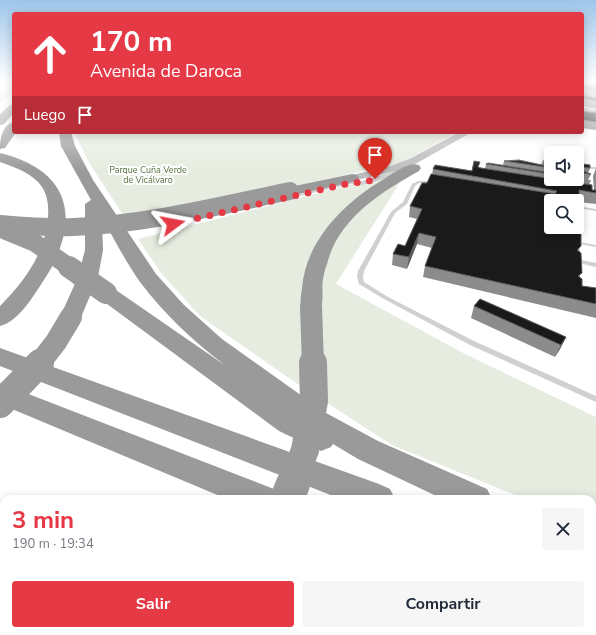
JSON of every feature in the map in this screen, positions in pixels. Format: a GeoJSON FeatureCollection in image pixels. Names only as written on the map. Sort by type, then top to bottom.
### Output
{"type":"FeatureCollection","features":[{"type":"Feature","properties":{"kind":"highway"},"geometry":{"type":"LineString","coordinates":[[0,121],[9,112]]}},
{"type":"Feature","properties":{"kind":"highway"},"geometry":{"type":"LineString","coordinates":[[0,145],[12,129]]}},
{"type":"Feature","properties":{"kind":"highway"},"geometry":{"type":"LineString","coordinates":[[65,134],[68,146],[86,180],[148,278],[176,310],[214,345],[316,421],[368,450],[467,495]]}},
{"type":"Feature","properties":{"kind":"highway"},"geometry":{"type":"LineString","coordinates":[[0,157],[28,167],[45,180],[57,202],[56,231],[45,262],[24,294],[0,319]]}},
{"type":"Feature","properties":{"kind":"highway"},"geometry":{"type":"LineString","coordinates":[[288,495],[305,450],[314,401],[312,307],[313,280],[321,252],[332,231],[354,206],[414,168]]}},
{"type":"Feature","properties":{"kind":"highway"},"geometry":{"type":"LineString","coordinates":[[0,404],[32,374],[57,343],[72,317],[88,277],[94,250],[94,209],[86,180]]}},
{"type":"Feature","properties":{"kind":"highway"},"geometry":{"type":"LineString","coordinates":[[0,224],[63,228],[121,224],[173,216],[353,180]]}},
{"type":"Feature","properties":{"kind":"highway"},"geometry":{"type":"LineString","coordinates":[[0,230],[18,235],[35,243],[288,423],[435,495]]}},
{"type":"Feature","properties":{"kind":"highway"},"geometry":{"type":"LineString","coordinates":[[0,357],[368,495]]}},
{"type":"Feature","properties":{"kind":"highway"},"geometry":{"type":"LineString","coordinates":[[0,393],[253,495]]}},
{"type":"Feature","properties":{"kind":"main road"},"geometry":{"type":"LineString","coordinates":[[585,112],[596,114]]}},
{"type":"Feature","properties":{"kind":"main road"},"geometry":{"type":"LineString","coordinates":[[414,168],[471,134]]}},
{"type":"Feature","properties":{"kind":"main road"},"geometry":{"type":"LineString","coordinates":[[353,180],[393,169],[471,134]]}},
{"type":"Feature","properties":{"kind":"street"},"geometry":{"type":"LineString","coordinates":[[353,180],[362,183],[414,168]]}},
{"type":"Feature","properties":{"kind":"lane"},"geometry":{"type":"LineString","coordinates":[[585,168],[596,168]]}},
{"type":"Feature","properties":{"kind":"lane"},"geometry":{"type":"LineString","coordinates":[[584,173],[589,174],[585,168]]}},
{"type":"Feature","properties":{"kind":"lane"},"geometry":{"type":"LineString","coordinates":[[440,183],[424,181],[413,185],[405,203],[393,212],[361,271],[361,283],[386,298],[472,343],[596,399]]}},
{"type":"Feature","properties":{"kind":"lane"},"geometry":{"type":"LineString","coordinates":[[584,208],[596,210]]}},
{"type":"Feature","properties":{"kind":"lane"},"geometry":{"type":"LineString","coordinates":[[148,227],[173,224]]}},
{"type":"Feature","properties":{"kind":"lane"},"geometry":{"type":"LineString","coordinates":[[576,242],[596,246]]}},
{"type":"Feature","properties":{"kind":"lane"},"geometry":{"type":"LineString","coordinates":[[576,261],[596,265]]}},
{"type":"Feature","properties":{"kind":"green space","name":"Parque Cuña Verde de Vicálvaro"},"geometry":{"type":"Polygon","coordinates":[[[75,134],[454,134],[400,163],[150,218],[127,221],[90,164],[75,134]]]}},
{"type":"Feature","properties":{"kind":"green space"},"geometry":{"type":"Polygon","coordinates":[[[405,171],[397,187],[336,284],[465,354],[596,417],[596,495],[515,495],[392,445],[296,383],[200,316],[162,274],[138,239],[405,171]]]}},
{"type":"Feature","properties":{"kind":"building"},"geometry":{"type":"Polygon","coordinates":[[[584,112],[596,113],[596,122],[584,120],[584,112]]]}},
{"type":"Feature","properties":{"kind":"building"},"geometry":{"type":"Polygon","coordinates":[[[519,160],[544,165],[544,167],[504,161],[519,160]]]}},
{"type":"Feature","properties":{"kind":"building"},"geometry":{"type":"Polygon","coordinates":[[[474,161],[480,162],[478,167],[481,168],[544,178],[544,186],[584,186],[584,184],[592,185],[592,190],[596,190],[596,193],[579,190],[579,194],[555,194],[557,191],[433,169],[435,165],[472,171],[474,161]]]}},
{"type":"Feature","properties":{"kind":"building"},"geometry":{"type":"Polygon","coordinates":[[[488,163],[544,173],[486,164],[488,163]]]}},
{"type":"Feature","properties":{"kind":"building"},"geometry":{"type":"Polygon","coordinates":[[[584,164],[590,165],[590,168],[584,167],[584,164]]]}},
{"type":"Feature","properties":{"kind":"building"},"geometry":{"type":"Polygon","coordinates":[[[431,174],[555,194],[544,194],[544,234],[581,234],[581,246],[577,250],[581,253],[582,273],[578,276],[582,279],[582,286],[596,288],[596,304],[425,266],[436,237],[419,233],[409,257],[393,254],[398,244],[405,246],[422,209],[410,206],[422,183],[427,183],[431,174]]]}},
{"type":"Feature","properties":{"kind":"building"},"geometry":{"type":"Polygon","coordinates":[[[480,299],[566,337],[561,345],[474,306],[480,299]]]}},
{"type":"Feature","properties":{"kind":"route"},"geometry":{"type":"LineString","coordinates":[[173,224],[354,182],[362,183],[375,179]]}}]}
